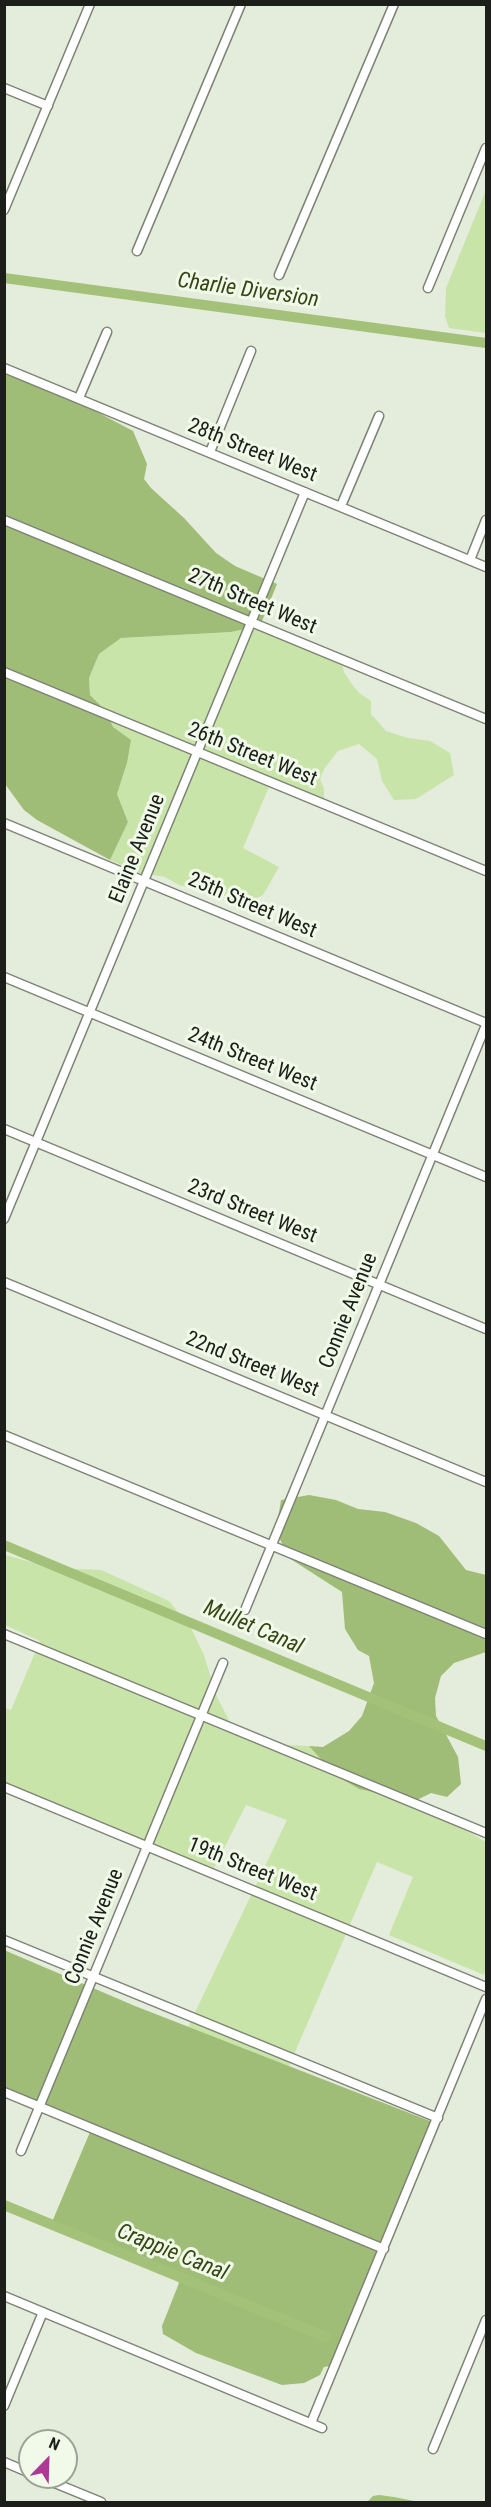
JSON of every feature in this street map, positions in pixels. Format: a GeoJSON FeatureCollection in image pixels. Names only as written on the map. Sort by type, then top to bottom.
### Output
{"type":"FeatureCollection","features":[{"type":"Feature","properties":{"kind":"street"},"geometry":{"type":"LineString","coordinates":[[4,210],[90,4]]}},
{"type":"Feature","properties":{"kind":"street"},"geometry":{"type":"LineString","coordinates":[[137,251],[241,4]]}},
{"type":"Feature","properties":{"kind":"street"},"geometry":{"type":"LineString","coordinates":[[279,274],[394,4]]}},
{"type":"Feature","properties":{"kind":"street"},"geometry":{"type":"LineString","coordinates":[[4,88],[48,106]]}},
{"type":"Feature","properties":{"kind":"street"},"geometry":{"type":"LineString","coordinates":[[428,288],[486,148]]}},
{"type":"Feature","properties":{"kind":"street"},"geometry":{"type":"LineString","coordinates":[[79,398],[106,332]]}},
{"type":"Feature","properties":{"kind":"street"},"geometry":{"type":"LineString","coordinates":[[210,453],[251,351]]}},
{"type":"Feature","properties":{"kind":"street","name":"28th Street West"},"geometry":{"type":"LineString","coordinates":[[4,368],[486,567]]}},
{"type":"Feature","properties":{"kind":"street"},"geometry":{"type":"LineString","coordinates":[[341,506],[379,416]]}},
{"type":"Feature","properties":{"kind":"street","name":"Elaine Avenue"},"geometry":{"type":"LineString","coordinates":[[4,1219],[305,492]]}},
{"type":"Feature","properties":{"kind":"street","name":"27th Street West"},"geometry":{"type":"LineString","coordinates":[[4,520],[486,719]]}},
{"type":"Feature","properties":{"kind":"street"},"geometry":{"type":"LineString","coordinates":[[470,560],[486,520]]}},
{"type":"Feature","properties":{"kind":"street","name":"26th Street West"},"geometry":{"type":"LineString","coordinates":[[4,672],[486,871]]}},
{"type":"Feature","properties":{"kind":"street","name":"25th Street West"},"geometry":{"type":"LineString","coordinates":[[4,823],[486,1024]]}},
{"type":"Feature","properties":{"kind":"street","name":"24th Street West"},"geometry":{"type":"LineString","coordinates":[[4,977],[486,1177]]}},
{"type":"Feature","properties":{"kind":"street","name":"Connie Avenue"},"geometry":{"type":"LineString","coordinates":[[245,1610],[486,1024]]}},
{"type":"Feature","properties":{"kind":"street","name":"23rd Street West"},"geometry":{"type":"LineString","coordinates":[[4,1130],[486,1329]]}},
{"type":"Feature","properties":{"kind":"street","name":"22nd Street West"},"geometry":{"type":"LineString","coordinates":[[4,1282],[486,1482]]}},
{"type":"Feature","properties":{"kind":"street"},"geometry":{"type":"LineString","coordinates":[[4,1435],[486,1634]]}},
{"type":"Feature","properties":{"kind":"street"},"geometry":{"type":"LineString","coordinates":[[4,1634],[486,1833]]}},
{"type":"Feature","properties":{"kind":"street","name":"Connie Avenue"},"geometry":{"type":"LineString","coordinates":[[21,2151],[223,1663]]}},
{"type":"Feature","properties":{"kind":"street","name":"19th Street West"},"geometry":{"type":"LineString","coordinates":[[4,1787],[486,1987]]}},
{"type":"Feature","properties":{"kind":"street"},"geometry":{"type":"LineString","coordinates":[[4,1940],[438,2118]]}},
{"type":"Feature","properties":{"kind":"street"},"geometry":{"type":"LineString","coordinates":[[311,2423],[486,1999]]}},
{"type":"Feature","properties":{"kind":"street"},"geometry":{"type":"LineString","coordinates":[[4,2092],[384,2249]]}},
{"type":"Feature","properties":{"kind":"street"},"geometry":{"type":"LineString","coordinates":[[4,2296],[322,2428]]}},
{"type":"Feature","properties":{"kind":"street"},"geometry":{"type":"LineString","coordinates":[[4,2406],[43,2312]]}},
{"type":"Feature","properties":{"kind":"street"},"geometry":{"type":"LineString","coordinates":[[433,2449],[486,2320]]}},
{"type":"Feature","properties":{"kind":"street"},"geometry":{"type":"LineString","coordinates":[[4,2462],[18,2468]]}},
{"type":"Feature","properties":{"kind":"street"},"geometry":{"type":"LineString","coordinates":[[69,2489],[101,2502]]}},
{"type":"Feature","properties":{"kind":"shaded area"},"geometry":{"type":"Polygon","coordinates":[[[486,190],[486,333],[449,328],[445,316],[446,288],[486,190]]]}},
{"type":"Feature","properties":{"kind":"shaded area"},"geometry":{"type":"Polygon","coordinates":[[[4,374],[63,394],[133,431],[147,464],[144,479],[151,488],[184,518],[216,553],[235,566],[277,584],[260,626],[231,632],[121,638],[99,654],[89,678],[90,695],[106,711],[113,727],[131,740],[127,763],[117,794],[128,822],[110,860],[37,820],[24,810],[5,784],[4,374]]]}},
{"type":"Feature","properties":{"kind":"shaded area"},"geometry":{"type":"Polygon","coordinates":[[[260,626],[341,660],[344,672],[359,693],[371,701],[371,714],[386,731],[408,738],[430,741],[450,753],[454,775],[416,799],[394,800],[382,781],[377,759],[359,744],[338,751],[324,769],[320,779],[324,789],[324,802],[271,782],[243,848],[279,867],[263,895],[248,902],[179,885],[165,877],[140,873],[110,860],[128,822],[117,794],[127,763],[106,711],[90,695],[89,678],[99,654],[121,638],[231,632],[260,626]]]}},
{"type":"Feature","properties":{"kind":"shaded area"},"geometry":{"type":"Polygon","coordinates":[[[309,1495],[336,1500],[358,1509],[385,1512],[416,1523],[439,1536],[466,1570],[486,1575],[486,1652],[454,1663],[441,1676],[435,1698],[436,1716],[458,1757],[461,1784],[447,1797],[431,1793],[415,1801],[359,1789],[335,1775],[309,1746],[323,1747],[349,1731],[362,1716],[374,1683],[369,1656],[358,1650],[345,1629],[342,1592],[289,1558],[276,1531],[281,1500],[309,1495]]]}},
{"type":"Feature","properties":{"kind":"shaded area"},"geometry":{"type":"Polygon","coordinates":[[[5,1555],[53,1568],[101,1570],[169,1601],[191,1628],[204,1655],[216,1695],[230,1722],[248,1734],[286,1745],[309,1746],[335,1775],[359,1789],[415,1801],[486,1842],[486,1968],[484,1975],[389,1935],[413,1877],[377,1862],[289,2066],[188,2027],[287,1820],[246,1805],[214,1868],[5,1784],[4,1708],[11,1710],[40,1641],[5,1625],[5,1555]]]}},
{"type":"Feature","properties":{"kind":"shaded area"},"geometry":{"type":"Polygon","coordinates":[[[4,1950],[135,2006],[435,2123],[335,2365],[324,2367],[320,2375],[304,2383],[282,2385],[196,2353],[163,2334],[162,2326],[179,2283],[176,2279],[52,2222],[93,2125],[5,2090],[4,1950]]]}},
{"type":"Feature","properties":{"kind":"shaded area"},"geometry":{"type":"Polygon","coordinates":[[[373,2496],[419,2502],[367,2502],[373,2496]]]}},
{"type":"Feature","properties":{"kind":"waterway","name":"Charlie Diversion"},"geometry":{"type":"LineString","coordinates":[[4,278],[486,343]]}},
{"type":"Feature","properties":{"kind":"waterway","name":"Mullet Canal"},"geometry":{"type":"LineString","coordinates":[[4,1545],[486,1746]]}},
{"type":"Feature","properties":{"kind":"waterway","name":"Crappie Canal"},"geometry":{"type":"LineString","coordinates":[[4,2205],[326,2337]]}}]}
